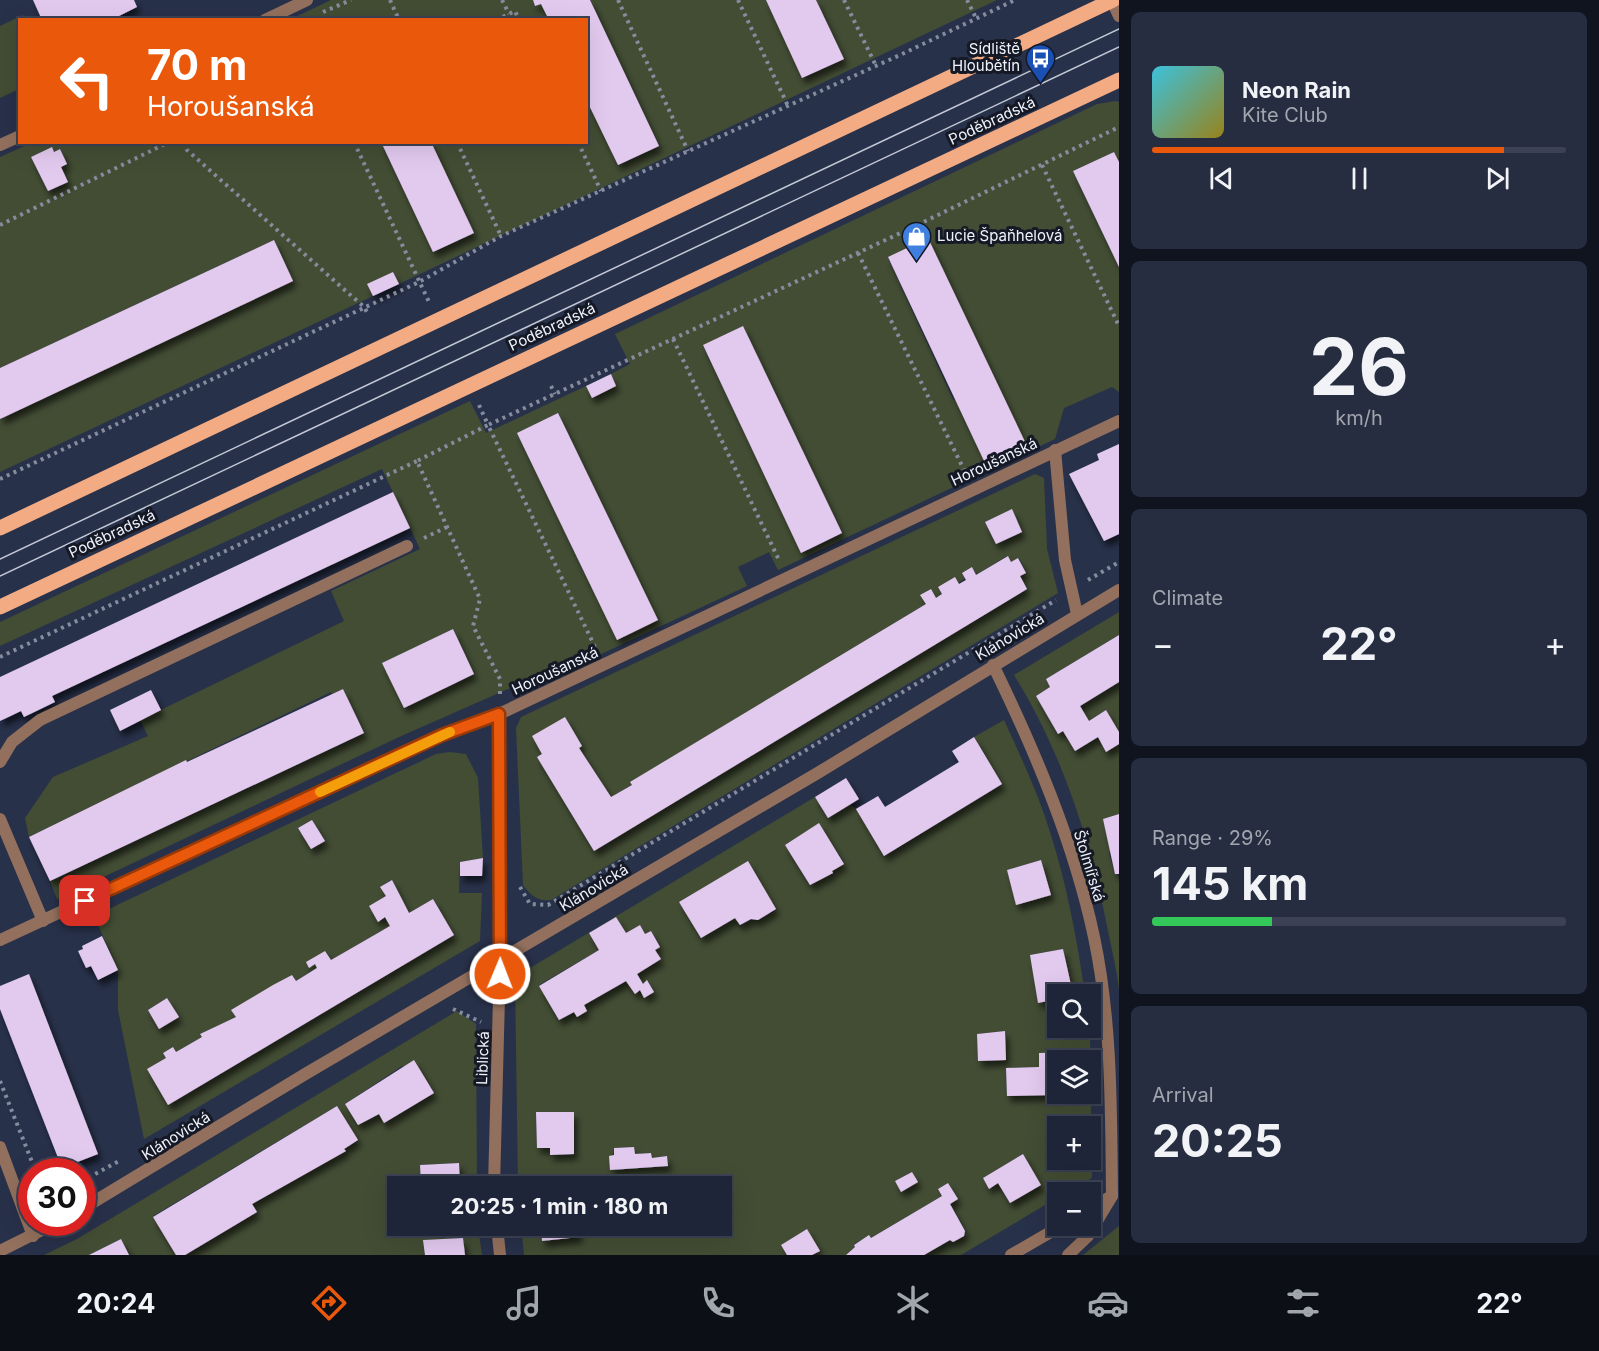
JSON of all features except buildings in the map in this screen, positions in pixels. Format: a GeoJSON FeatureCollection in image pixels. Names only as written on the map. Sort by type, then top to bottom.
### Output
{"type":"FeatureCollection","features":[{"type":"Feature","properties":{"kind":"main road"},"geometry":{"type":"LineString","coordinates":[[0,528],[1112,0]]}},
{"type":"Feature","properties":{"kind":"main road","name":"Poděbradská"},"geometry":{"type":"LineString","coordinates":[[0,607],[1119,80]]}},
{"type":"Feature","properties":{"kind":"street"},"geometry":{"type":"LineString","coordinates":[[269,18],[307,0]]}},
{"type":"Feature","properties":{"kind":"street"},"geometry":{"type":"LineString","coordinates":[[1112,0],[1119,16]]}},
{"type":"Feature","properties":{"kind":"street"},"geometry":{"type":"LineString","coordinates":[[0,145],[18,137]]}},
{"type":"Feature","properties":{"kind":"street","name":"Horoušanská"},"geometry":{"type":"LineString","coordinates":[[0,940],[442,735],[499,714],[1119,421]]}},
{"type":"Feature","properties":{"kind":"street"},"geometry":{"type":"LineString","coordinates":[[1055,450],[1065,560],[1077,614]]}},
{"type":"Feature","properties":{"kind":"street"},"geometry":{"type":"LineString","coordinates":[[0,762],[12,742],[40,720],[407,546]]}},
{"type":"Feature","properties":{"kind":"street","name":"Klánovická"},"geometry":{"type":"LineString","coordinates":[[96,1201],[816,774],[1119,590]]}},
{"type":"Feature","properties":{"kind":"street","name":"Štolmířská"},"geometry":{"type":"LineString","coordinates":[[993,665],[1037,761],[1071,854],[1094,938],[1107,1038],[1116,1194]]}},
{"type":"Feature","properties":{"kind":"street","name":"Liblická"},"geometry":{"type":"LineString","coordinates":[[494,1176],[500,960],[499,714]]}},
{"type":"Feature","properties":{"kind":"street"},"geometry":{"type":"LineString","coordinates":[[0,819],[44,921]]}},
{"type":"Feature","properties":{"kind":"street"},"geometry":{"type":"LineString","coordinates":[[0,1146],[18,1195]]}},
{"type":"Feature","properties":{"kind":"street"},"geometry":{"type":"LineString","coordinates":[[1101,1203],[1116,1194]]}},
{"type":"Feature","properties":{"kind":"street"},"geometry":{"type":"LineString","coordinates":[[1068,1255],[1088,1236],[1116,1194]]}},
{"type":"Feature","properties":{"kind":"street"},"geometry":{"type":"LineString","coordinates":[[1011,1255],[1047,1234]]}},
{"type":"Feature","properties":{"kind":"street"},"geometry":{"type":"LineString","coordinates":[[0,1251],[33,1236]]}},
{"type":"Feature","properties":{"kind":"street"},"geometry":{"type":"LineString","coordinates":[[498,1236],[500,1255]]}},
{"type":"Feature","properties":{"kind":"path"},"geometry":{"type":"LineString","coordinates":[[315,16],[351,0]]}},
{"type":"Feature","properties":{"kind":"path"},"geometry":{"type":"LineString","coordinates":[[390,0],[398,18]]}},
{"type":"Feature","properties":{"kind":"path"},"geometry":{"type":"LineString","coordinates":[[502,0],[509,14]]}},
{"type":"Feature","properties":{"kind":"path"},"geometry":{"type":"LineString","coordinates":[[618,0],[688,151]]}},
{"type":"Feature","properties":{"kind":"path"},"geometry":{"type":"LineString","coordinates":[[738,0],[788,106]]}},
{"type":"Feature","properties":{"kind":"path"},"geometry":{"type":"LineString","coordinates":[[844,0],[876,66]]}},
{"type":"Feature","properties":{"kind":"path"},"geometry":{"type":"LineString","coordinates":[[967,0],[976,18]]}},
{"type":"Feature","properties":{"kind":"path"},"geometry":{"type":"LineString","coordinates":[[0,479],[419,282],[501,236],[876,66],[1015,0]]}},
{"type":"Feature","properties":{"kind":"path"},"geometry":{"type":"LineString","coordinates":[[500,18],[515,11],[518,18]]}},
{"type":"Feature","properties":{"kind":"path"},"geometry":{"type":"LineString","coordinates":[[0,657],[417,461],[488,425],[858,253],[1119,127]]}},
{"type":"Feature","properties":{"kind":"path"},"geometry":{"type":"LineString","coordinates":[[158,144],[163,145]]}},
{"type":"Feature","properties":{"kind":"path"},"geometry":{"type":"LineString","coordinates":[[185,144],[187,150],[364,307],[368,314]]}},
{"type":"Feature","properties":{"kind":"path"},"geometry":{"type":"LineString","coordinates":[[355,144],[429,302]]}},
{"type":"Feature","properties":{"kind":"path"},"geometry":{"type":"LineString","coordinates":[[458,144],[501,236]]}},
{"type":"Feature","properties":{"kind":"path"},"geometry":{"type":"LineString","coordinates":[[579,144],[601,191]]}},
{"type":"Feature","properties":{"kind":"path"},"geometry":{"type":"LineString","coordinates":[[0,225],[163,145]]}},
{"type":"Feature","properties":{"kind":"path"},"geometry":{"type":"LineString","coordinates":[[1042,165],[1119,326]]}},
{"type":"Feature","properties":{"kind":"path"},"geometry":{"type":"LineString","coordinates":[[858,253],[973,489]]}},
{"type":"Feature","properties":{"kind":"path"},"geometry":{"type":"LineString","coordinates":[[673,339],[787,578]]}},
{"type":"Feature","properties":{"kind":"path"},"geometry":{"type":"LineString","coordinates":[[551,386],[555,394]]}},
{"type":"Feature","properties":{"kind":"path"},"geometry":{"type":"LineString","coordinates":[[478,405],[604,664]]}},
{"type":"Feature","properties":{"kind":"path"},"geometry":{"type":"LineString","coordinates":[[417,461],[480,599],[473,626],[500,679],[499,714]]}},
{"type":"Feature","properties":{"kind":"path"},"geometry":{"type":"LineString","coordinates":[[407,546],[447,527]]}},
{"type":"Feature","properties":{"kind":"path"},"geometry":{"type":"LineString","coordinates":[[519,885],[530,904],[548,905],[1119,562]]}},
{"type":"Feature","properties":{"kind":"path"},"geometry":{"type":"LineString","coordinates":[[443,1015],[453,1008],[482,1022],[482,1034]]}},
{"type":"Feature","properties":{"kind":"path"},"geometry":{"type":"LineString","coordinates":[[0,1081],[30,1158]]}},
{"type":"Feature","properties":{"kind":"path"},"geometry":{"type":"LineString","coordinates":[[96,1173],[124,1158]]}},
{"type":"Feature","properties":{"kind":"green space"},"geometry":{"type":"Polygon","coordinates":[[[331,0],[533,0],[535,6],[541,4],[548,18],[293,18],[331,0]]]}},
{"type":"Feature","properties":{"kind":"green space"},"geometry":{"type":"Polygon","coordinates":[[[590,0],[766,0],[803,78],[844,59],[816,0],[997,0],[399,284],[367,284],[373,296],[0,472],[0,419],[274,240],[0,368],[0,157],[29,144],[381,144],[434,252],[474,233],[431,144],[588,144],[588,101],[618,165],[659,146],[590,0]],[[52,148],[31,157],[48,191],[68,182],[61,167],[67,164],[60,149],[54,152],[52,148]]]}},
{"type":"Feature","properties":{"kind":"green space"},"geometry":{"type":"Polygon","coordinates":[[[23,15],[24,18],[18,18],[18,89],[0,98],[0,26],[23,15]]]}},
{"type":"Feature","properties":{"kind":"green space"},"geometry":{"type":"Polygon","coordinates":[[[1119,102],[1119,162],[1114,152],[1073,171],[1119,267],[1119,392],[1112,387],[1064,408],[1055,439],[778,570],[769,552],[738,567],[747,586],[584,662],[578,653],[508,689],[399,737],[57,899],[50,881],[364,733],[343,689],[332,694],[331,692],[29,837],[25,818],[53,777],[148,736],[140,720],[344,621],[331,591],[420,549],[382,469],[0,646],[0,622],[470,401],[486,433],[586,386],[592,397],[616,386],[611,374],[630,364],[615,334],[1097,104],[1119,102]],[[928,238],[888,258],[953,399],[1026,446],[928,238]],[[743,326],[703,346],[802,553],[842,533],[743,326]],[[558,413],[518,433],[585,574],[658,620],[558,413]],[[453,629],[383,663],[404,708],[474,674],[453,629]]]}},
{"type":"Feature","properties":{"kind":"green space"},"geometry":{"type":"Polygon","coordinates":[[[1035,474],[1044,478],[1047,549],[1058,593],[551,900],[535,897],[523,885],[516,728],[521,717],[1035,474]],[[1012,510],[985,522],[996,544],[1022,532],[1012,510]],[[1007,556],[976,575],[972,567],[959,583],[938,587],[942,596],[936,598],[930,589],[921,595],[926,604],[631,782],[632,785],[611,797],[579,748],[582,746],[565,717],[538,758],[594,851],[1027,589],[1020,576],[1026,572],[1019,558],[1011,562],[1007,556]]]}},
{"type":"Feature","properties":{"kind":"green space"},"geometry":{"type":"Polygon","coordinates":[[[1119,612],[1119,635],[1046,679],[1050,687],[1036,696],[1058,734],[1063,731],[1075,751],[1098,737],[1106,751],[1119,744],[1119,814],[1103,819],[1112,851],[1109,853],[1115,874],[1118,874],[1119,879],[1119,990],[1093,864],[1073,798],[1047,735],[1014,675],[1119,612]]]}},
{"type":"Feature","properties":{"kind":"green space"},"geometry":{"type":"Polygon","coordinates":[[[1119,682],[1119,732],[1106,710],[1089,721],[1080,706],[1119,682]]]}},
{"type":"Feature","properties":{"kind":"green space"},"geometry":{"type":"Polygon","coordinates":[[[1004,720],[1029,775],[1050,832],[1062,872],[1083,984],[1071,984],[1063,949],[1031,955],[1038,1003],[1047,1001],[1047,1038],[1090,1038],[1090,1050],[1047,1050],[1047,1053],[1039,1053],[1039,1067],[1006,1068],[1007,1096],[1047,1095],[1047,1104],[1091,1104],[1091,1116],[1047,1116],[1047,1170],[1092,1170],[1092,1178],[1085,1182],[1047,1182],[1047,1204],[961,1255],[924,1255],[950,1240],[953,1242],[964,1236],[965,1230],[950,1204],[958,1199],[948,1183],[938,1189],[942,1196],[871,1238],[869,1236],[854,1244],[855,1247],[846,1255],[812,1255],[819,1251],[807,1230],[781,1245],[787,1255],[524,1255],[522,1236],[542,1236],[542,1241],[579,1236],[732,1236],[732,1176],[518,1176],[515,977],[815,797],[828,818],[850,804],[856,809],[885,856],[1002,784],[974,737],[1004,720]],[[819,824],[785,845],[809,884],[833,873],[832,871],[844,863],[819,824]],[[1041,860],[1007,870],[1016,904],[1051,895],[1041,860]],[[748,862],[679,902],[701,938],[735,918],[743,930],[741,925],[751,919],[758,920],[776,910],[748,862]],[[616,917],[589,933],[599,950],[539,985],[559,1020],[574,1012],[577,1017],[584,1005],[626,981],[640,990],[644,998],[654,992],[648,981],[643,984],[637,974],[661,959],[655,950],[660,946],[651,931],[645,934],[640,925],[626,933],[616,917]],[[1005,1031],[977,1034],[978,1061],[1006,1060],[1005,1031]],[[573,1112],[536,1113],[537,1148],[550,1148],[550,1155],[574,1154],[573,1112]],[[633,1147],[614,1148],[610,1170],[668,1166],[667,1156],[652,1158],[651,1153],[635,1154],[633,1147]],[[1023,1154],[983,1178],[989,1189],[998,1183],[1010,1203],[1041,1185],[1023,1154]],[[912,1172],[895,1181],[901,1192],[917,1182],[912,1172]]]}},
{"type":"Feature","properties":{"kind":"green space"},"geometry":{"type":"Polygon","coordinates":[[[450,752],[466,754],[478,778],[483,858],[460,862],[459,893],[482,893],[480,941],[144,1139],[118,1010],[118,970],[94,916],[436,754],[450,752]],[[312,821],[298,828],[311,849],[325,841],[312,821]],[[391,880],[381,887],[386,896],[369,906],[378,922],[385,917],[390,926],[331,960],[325,951],[309,967],[315,964],[317,968],[296,981],[292,975],[232,1010],[236,1017],[200,1034],[202,1037],[176,1052],[173,1047],[163,1053],[166,1058],[168,1105],[454,935],[433,899],[409,913],[391,880]],[[167,998],[148,1010],[159,1029],[178,1017],[167,998]]]}},
{"type":"Feature","properties":{"kind":"green space"},"geometry":{"type":"Polygon","coordinates":[[[457,1011],[476,1024],[477,1176],[460,1176],[459,1163],[420,1165],[421,1176],[387,1176],[387,1236],[479,1236],[482,1255],[465,1255],[463,1238],[424,1240],[425,1255],[185,1255],[257,1212],[252,1204],[345,1151],[344,1149],[358,1141],[337,1106],[153,1216],[176,1255],[129,1255],[121,1239],[89,1255],[44,1255],[82,1236],[96,1236],[96,1228],[457,1011]],[[402,1066],[345,1104],[358,1125],[379,1114],[384,1122],[434,1093],[430,1086],[402,1066]]]}},
{"type":"Feature","properties":{"kind":"green space"},"geometry":{"type":"Polygon","coordinates":[[[1119,1226],[1119,1255],[1083,1255],[1119,1226]]]}},
{"type":"Feature","properties":{"kind":"tram line"},"geometry":{"type":"LineString","coordinates":[[0,559],[1119,29]]}},
{"type":"Feature","properties":{"kind":"tram line"},"geometry":{"type":"LineString","coordinates":[[0,576],[1119,47]]}},
{"type":"Feature","properties":{"kind":"slow traffic"},"geometry":{"type":"LineString","coordinates":[[320,792],[450,732]]}},
{"type":"Feature","properties":{"kind":"place","name":"Sídliště Hloubětín"},"geometry":{"type":"Point","coordinates":[1041,84]}},
{"type":"Feature","properties":{"kind":"place","name":"Lucie Špaňhelová"},"geometry":{"type":"Point","coordinates":[916,262]}},
{"type":"Feature","properties":{"kind":"route"},"geometry":{"type":"LineString","coordinates":[[85,901],[442,735],[499,714],[500,974]]}}]}
